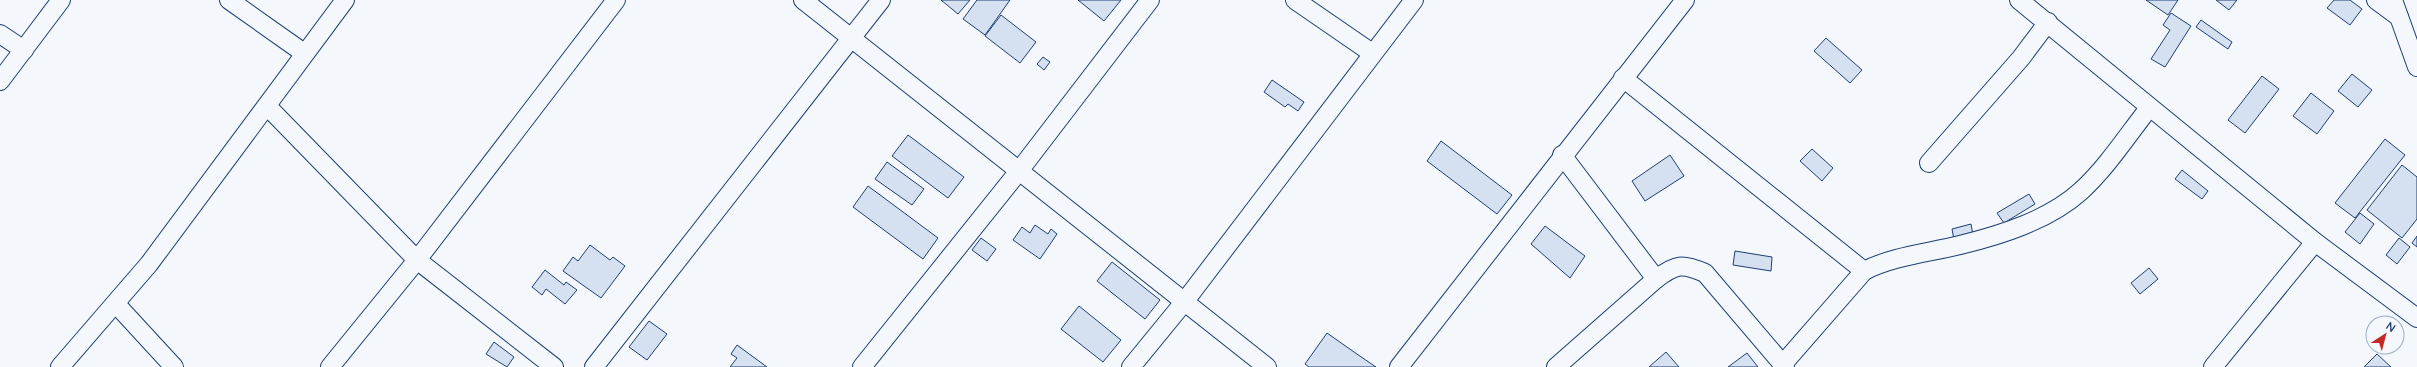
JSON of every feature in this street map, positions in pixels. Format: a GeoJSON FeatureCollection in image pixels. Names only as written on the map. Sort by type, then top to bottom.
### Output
{"type":"FeatureCollection","features":[{"type":"Feature","properties":{"kind":"street"},"geometry":{"type":"LineString","coordinates":[[0,81],[62,0]]}},
{"type":"Feature","properties":{"kind":"street"},"geometry":{"type":"LineString","coordinates":[[229,0],[304,53]]}},
{"type":"Feature","properties":{"kind":"street"},"geometry":{"type":"LineString","coordinates":[[60,367],[149,264],[267,106],[304,53],[345,0]]}},
{"type":"Feature","properties":{"kind":"street"},"geometry":{"type":"LineString","coordinates":[[330,367],[417,260],[616,0]]}},
{"type":"Feature","properties":{"kind":"street"},"geometry":{"type":"LineString","coordinates":[[803,0],[1267,367]]}},
{"type":"Feature","properties":{"kind":"street"},"geometry":{"type":"LineString","coordinates":[[594,367],[881,0]]}},
{"type":"Feature","properties":{"kind":"street"},"geometry":{"type":"LineString","coordinates":[[862,367],[1020,171],[1150,0]]}},
{"type":"Feature","properties":{"kind":"street"},"geometry":{"type":"LineString","coordinates":[[1295,0],[1372,53]]}},
{"type":"Feature","properties":{"kind":"street"},"geometry":{"type":"LineString","coordinates":[[1131,367],[1185,302],[1372,53],[1414,0]]}},
{"type":"Feature","properties":{"kind":"street"},"geometry":{"type":"LineString","coordinates":[[1399,367],[1622,78],[1685,0]]}},
{"type":"Feature","properties":{"kind":"street"},"geometry":{"type":"LineString","coordinates":[[2019,0],[2048,22],[2149,108],[2315,242],[2417,318]]}},
{"type":"Feature","properties":{"kind":"street"},"geometry":{"type":"LineString","coordinates":[[2376,0],[2399,17]]}},
{"type":"Feature","properties":{"kind":"street"},"geometry":{"type":"LineString","coordinates":[[2393,0],[2417,67]]}},
{"type":"Feature","properties":{"kind":"street"},"geometry":{"type":"LineString","coordinates":[[1929,163],[2021,58],[2048,22]]}},
{"type":"Feature","properties":{"kind":"street"},"geometry":{"type":"LineString","coordinates":[[0,34],[24,50]]}},
{"type":"Feature","properties":{"kind":"street"},"geometry":{"type":"LineString","coordinates":[[1622,78],[1864,272]]}},
{"type":"Feature","properties":{"kind":"street"},"geometry":{"type":"LineString","coordinates":[[267,106],[417,260],[554,367]]}},
{"type":"Feature","properties":{"kind":"street"},"geometry":{"type":"LineString","coordinates":[[1556,367],[1656,279],[1670,269],[1688,265],[1705,273],[1784,366],[1864,272],[1878,264],[1961,245],[2028,223],[2057,208],[2081,191],[2103,167],[2149,108]]}},
{"type":"Feature","properties":{"kind":"street"},"geometry":{"type":"LineString","coordinates":[[1562,155],[1656,279]]}},
{"type":"Feature","properties":{"kind":"street"},"geometry":{"type":"LineString","coordinates":[[2214,367],[2315,242]]}},
{"type":"Feature","properties":{"kind":"street"},"geometry":{"type":"LineString","coordinates":[[116,304],[174,367]]}},
{"type":"Feature","properties":{"kind":"building"},"geometry":{"type":"Polygon","coordinates":[[[941,0],[970,0],[958,14],[941,0]]]}},
{"type":"Feature","properties":{"kind":"building"},"geometry":{"type":"Polygon","coordinates":[[[977,0],[1010,0],[985,35],[963,19],[977,0]]]}},
{"type":"Feature","properties":{"kind":"building"},"geometry":{"type":"Polygon","coordinates":[[[1078,0],[1121,0],[1104,21],[1078,0]]]}},
{"type":"Feature","properties":{"kind":"building"},"geometry":{"type":"Polygon","coordinates":[[[2146,0],[2178,0],[2168,15],[2146,0]]]}},
{"type":"Feature","properties":{"kind":"building"},"geometry":{"type":"Polygon","coordinates":[[[2216,0],[2237,0],[2229,10],[2216,0]]]}},
{"type":"Feature","properties":{"kind":"building"},"geometry":{"type":"Polygon","coordinates":[[[2334,0],[2350,0],[2362,9],[2350,25],[2327,8],[2334,0]]]}},
{"type":"Feature","properties":{"kind":"building"},"geometry":{"type":"Polygon","coordinates":[[[2171,13],[2191,26],[2165,67],[2151,59],[2170,30],[2163,25],[2171,13]]]}},
{"type":"Feature","properties":{"kind":"building"},"geometry":{"type":"Polygon","coordinates":[[[1001,15],[1036,42],[1020,63],[985,36],[1001,15]]]}},
{"type":"Feature","properties":{"kind":"building"},"geometry":{"type":"Polygon","coordinates":[[[2201,20],[2232,42],[2228,49],[2196,27],[2201,20]]]}},
{"type":"Feature","properties":{"kind":"building"},"geometry":{"type":"Polygon","coordinates":[[[1826,38],[1862,70],[1850,83],[1814,51],[1826,38]]]}},
{"type":"Feature","properties":{"kind":"building"},"geometry":{"type":"Polygon","coordinates":[[[1043,57],[1050,62],[1044,70],[1037,64],[1043,57]]]}},
{"type":"Feature","properties":{"kind":"building"},"geometry":{"type":"Polygon","coordinates":[[[2352,74],[2372,90],[2358,107],[2338,91],[2352,74]]]}},
{"type":"Feature","properties":{"kind":"building"},"geometry":{"type":"Polygon","coordinates":[[[2262,76],[2279,89],[2245,133],[2228,120],[2262,76]]]}},
{"type":"Feature","properties":{"kind":"building"},"geometry":{"type":"Polygon","coordinates":[[[1272,80],[1304,102],[1298,111],[1288,104],[1285,107],[1264,92],[1272,80]]]}},
{"type":"Feature","properties":{"kind":"building"},"geometry":{"type":"Polygon","coordinates":[[[2311,93],[2334,111],[2317,134],[2293,116],[2311,93]]]}},
{"type":"Feature","properties":{"kind":"building"},"geometry":{"type":"Polygon","coordinates":[[[908,135],[964,177],[948,198],[892,156],[908,135]]]}},
{"type":"Feature","properties":{"kind":"building"},"geometry":{"type":"Polygon","coordinates":[[[2385,139],[2405,155],[2355,218],[2335,203],[2385,139]]]}},
{"type":"Feature","properties":{"kind":"building"},"geometry":{"type":"Polygon","coordinates":[[[1441,141],[1512,195],[1497,214],[1427,161],[1441,141]]]}},
{"type":"Feature","properties":{"kind":"building"},"geometry":{"type":"Polygon","coordinates":[[[1812,149],[1833,168],[1822,181],[1800,161],[1812,149]]]}},
{"type":"Feature","properties":{"kind":"building"},"geometry":{"type":"Polygon","coordinates":[[[1670,155],[1684,176],[1645,201],[1632,181],[1670,155]]]}},
{"type":"Feature","properties":{"kind":"building"},"geometry":{"type":"Polygon","coordinates":[[[887,162],[924,189],[912,205],[875,179],[887,162]]]}},
{"type":"Feature","properties":{"kind":"building"},"geometry":{"type":"Polygon","coordinates":[[[2402,165],[2417,177],[2417,219],[2402,238],[2367,210],[2402,165]]]}},
{"type":"Feature","properties":{"kind":"building"},"geometry":{"type":"Polygon","coordinates":[[[2182,170],[2208,191],[2202,199],[2175,179],[2182,170]]]}},
{"type":"Feature","properties":{"kind":"building"},"geometry":{"type":"Polygon","coordinates":[[[868,186],[938,238],[923,259],[853,207],[868,186]]]}},
{"type":"Feature","properties":{"kind":"building"},"geometry":{"type":"Polygon","coordinates":[[[2029,194],[2035,204],[2004,223],[1997,213],[2029,194]]]}},
{"type":"Feature","properties":{"kind":"building"},"geometry":{"type":"Polygon","coordinates":[[[2360,213],[2374,224],[2360,244],[2345,232],[2360,213]]]}},
{"type":"Feature","properties":{"kind":"building"},"geometry":{"type":"Polygon","coordinates":[[[1971,224],[1973,235],[1954,240],[1952,229],[1971,224]]]}},
{"type":"Feature","properties":{"kind":"building"},"geometry":{"type":"Polygon","coordinates":[[[1035,225],[1048,234],[1051,229],[1057,234],[1040,259],[1013,240],[1022,227],[1030,233],[1035,225]]]}},
{"type":"Feature","properties":{"kind":"building"},"geometry":{"type":"Polygon","coordinates":[[[1545,226],[1585,256],[1570,278],[1531,244],[1545,226]]]}},
{"type":"Feature","properties":{"kind":"building"},"geometry":{"type":"Polygon","coordinates":[[[2417,236],[2417,247],[2412,243],[2417,236]]]}},
{"type":"Feature","properties":{"kind":"building"},"geometry":{"type":"Polygon","coordinates":[[[981,238],[996,249],[987,261],[972,250],[981,238]]]}},
{"type":"Feature","properties":{"kind":"building"},"geometry":{"type":"Polygon","coordinates":[[[2399,238],[2410,247],[2397,264],[2386,255],[2399,238]]]}},
{"type":"Feature","properties":{"kind":"building"},"geometry":{"type":"Polygon","coordinates":[[[590,245],[610,260],[613,257],[625,266],[601,298],[563,271],[573,257],[578,261],[590,245]]]}},
{"type":"Feature","properties":{"kind":"building"},"geometry":{"type":"Polygon","coordinates":[[[1735,251],[1772,257],[1771,271],[1733,265],[1735,251]]]}},
{"type":"Feature","properties":{"kind":"building"},"geometry":{"type":"Polygon","coordinates":[[[1112,262],[1160,300],[1145,319],[1097,281],[1112,262]]]}},
{"type":"Feature","properties":{"kind":"building"},"geometry":{"type":"Polygon","coordinates":[[[2149,268],[2158,279],[2140,294],[2131,283],[2149,268]]]}},
{"type":"Feature","properties":{"kind":"building"},"geometry":{"type":"Polygon","coordinates":[[[545,270],[564,285],[566,282],[577,290],[565,304],[546,289],[542,295],[532,287],[545,270]]]}},
{"type":"Feature","properties":{"kind":"building"},"geometry":{"type":"Polygon","coordinates":[[[1079,306],[1121,340],[1103,362],[1061,329],[1079,306]]]}},
{"type":"Feature","properties":{"kind":"building"},"geometry":{"type":"Polygon","coordinates":[[[649,321],[667,334],[647,360],[629,347],[649,321]]]}},
{"type":"Feature","properties":{"kind":"building"},"geometry":{"type":"Polygon","coordinates":[[[1327,333],[1376,367],[1309,367],[1305,364],[1327,333]]]}},
{"type":"Feature","properties":{"kind":"building"},"geometry":{"type":"Polygon","coordinates":[[[494,342],[514,357],[507,367],[486,354],[494,342]]]}},
{"type":"Feature","properties":{"kind":"building"},"geometry":{"type":"Polygon","coordinates":[[[737,345],[767,367],[730,367],[737,358],[731,354],[737,345]]]}},
{"type":"Feature","properties":{"kind":"building"},"geometry":{"type":"Polygon","coordinates":[[[1666,352],[1679,367],[1649,367],[1666,352]]]}},
{"type":"Feature","properties":{"kind":"building"},"geometry":{"type":"Polygon","coordinates":[[[1747,353],[1758,367],[1728,367],[1747,353]]]}},
{"type":"Feature","properties":{"kind":"building"},"geometry":{"type":"Polygon","coordinates":[[[2376,355],[2378,355],[2391,367],[2364,367],[2376,355]]]}}]}
